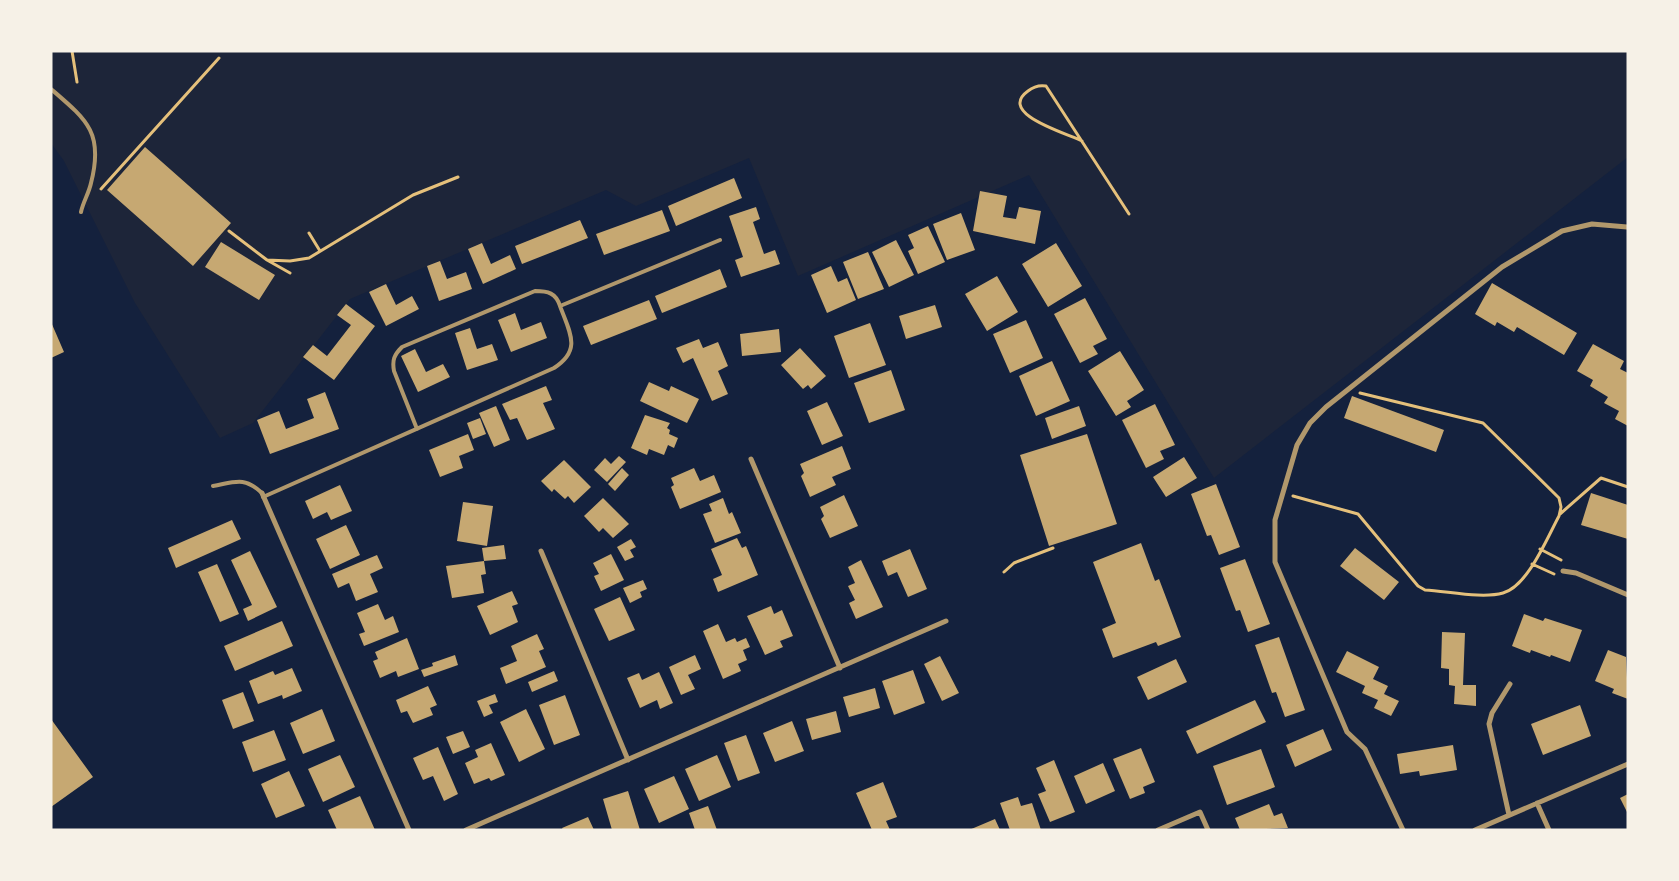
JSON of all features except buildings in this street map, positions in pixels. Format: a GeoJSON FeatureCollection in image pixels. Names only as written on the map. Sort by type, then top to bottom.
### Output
{"type":"FeatureCollection","features":[{"type":"Feature","properties":{"kind":"street"},"geometry":{"type":"LineString","coordinates":[[1403,830],[1365,749],[1347,732],[1275,562],[1275,520],[1297,446],[1310,423],[1350,388],[1502,267],[1562,231],[1592,224],[1627,227]]}},
{"type":"Feature","properties":{"kind":"street"},"geometry":{"type":"LineString","coordinates":[[751,459],[840,668]]}},
{"type":"Feature","properties":{"kind":"street"},"geometry":{"type":"LineString","coordinates":[[263,495],[409,830]]}},
{"type":"Feature","properties":{"kind":"street"},"geometry":{"type":"LineString","coordinates":[[541,551],[628,760]]}},
{"type":"Feature","properties":{"kind":"street"},"geometry":{"type":"LineString","coordinates":[[1563,571],[1576,573],[1628,595]]}},
{"type":"Feature","properties":{"kind":"street"},"geometry":{"type":"LineString","coordinates":[[466,830],[946,621]]}},
{"type":"Feature","properties":{"kind":"street"},"geometry":{"type":"LineString","coordinates":[[1509,815],[1488,724],[1492,713],[1510,684]]}},
{"type":"Feature","properties":{"kind":"street"},"geometry":{"type":"LineString","coordinates":[[1475,830],[1628,764]]}},
{"type":"Feature","properties":{"kind":"street"},"geometry":{"type":"LineString","coordinates":[[1538,803],[1549,830]]}},
{"type":"Feature","properties":{"kind":"street"},"geometry":{"type":"LineString","coordinates":[[1158,830],[1200,812],[1208,830]]}},
{"type":"Feature","properties":{"kind":"lane"},"geometry":{"type":"LineString","coordinates":[[51,89],[91,129],[97,149],[90,188],[81,212]]}},
{"type":"Feature","properties":{"kind":"lane"},"geometry":{"type":"LineString","coordinates":[[560,306],[720,240]]}},
{"type":"Feature","properties":{"kind":"lane"},"geometry":{"type":"LineString","coordinates":[[213,486],[242,480],[252,483],[263,495],[417,429],[554,368],[566,360],[571,352],[572,340],[557,298],[552,293],[535,291],[402,347],[395,354],[392,361],[394,371],[417,429]]}},
{"type":"Feature","properties":{"kind":"path"},"geometry":{"type":"LineString","coordinates":[[72,51],[77,82]]}},
{"type":"Feature","properties":{"kind":"path"},"geometry":{"type":"LineString","coordinates":[[90,188],[102,189],[219,58]]}},
{"type":"Feature","properties":{"kind":"path"},"geometry":{"type":"LineString","coordinates":[[1082,141],[1037,123],[1024,112],[1020,105],[1020,99],[1027,91],[1039,85],[1046,86],[1082,141],[1128,214]]}},
{"type":"Feature","properties":{"kind":"path"},"geometry":{"type":"LineString","coordinates":[[267,260],[290,262],[309,258],[413,195],[458,177]]}},
{"type":"Feature","properties":{"kind":"path"},"geometry":{"type":"LineString","coordinates":[[229,231],[267,260],[290,273]]}},
{"type":"Feature","properties":{"kind":"path"},"geometry":{"type":"LineString","coordinates":[[309,233],[320,251]]}},
{"type":"Feature","properties":{"kind":"path"},"geometry":{"type":"LineString","coordinates":[[1283,493],[1358,514],[1418,586],[1426,590],[1489,595],[1503,593],[1523,579],[1559,514],[1561,506],[1558,498],[1483,423],[1357,393],[1350,388]]}},
{"type":"Feature","properties":{"kind":"path"},"geometry":{"type":"LineString","coordinates":[[1559,514],[1601,478],[1628,486]]}},
{"type":"Feature","properties":{"kind":"path"},"geometry":{"type":"LineString","coordinates":[[1004,572],[1014,563],[1053,548]]}},
{"type":"Feature","properties":{"kind":"shaded area"},"geometry":{"type":"Polygon","coordinates":[[[51,51],[1628,51],[1628,157],[1214,478],[1029,175],[798,276],[749,158],[636,206],[606,190],[350,299],[253,423],[220,438],[135,303],[64,161],[51,143],[51,51]]]}}]}
